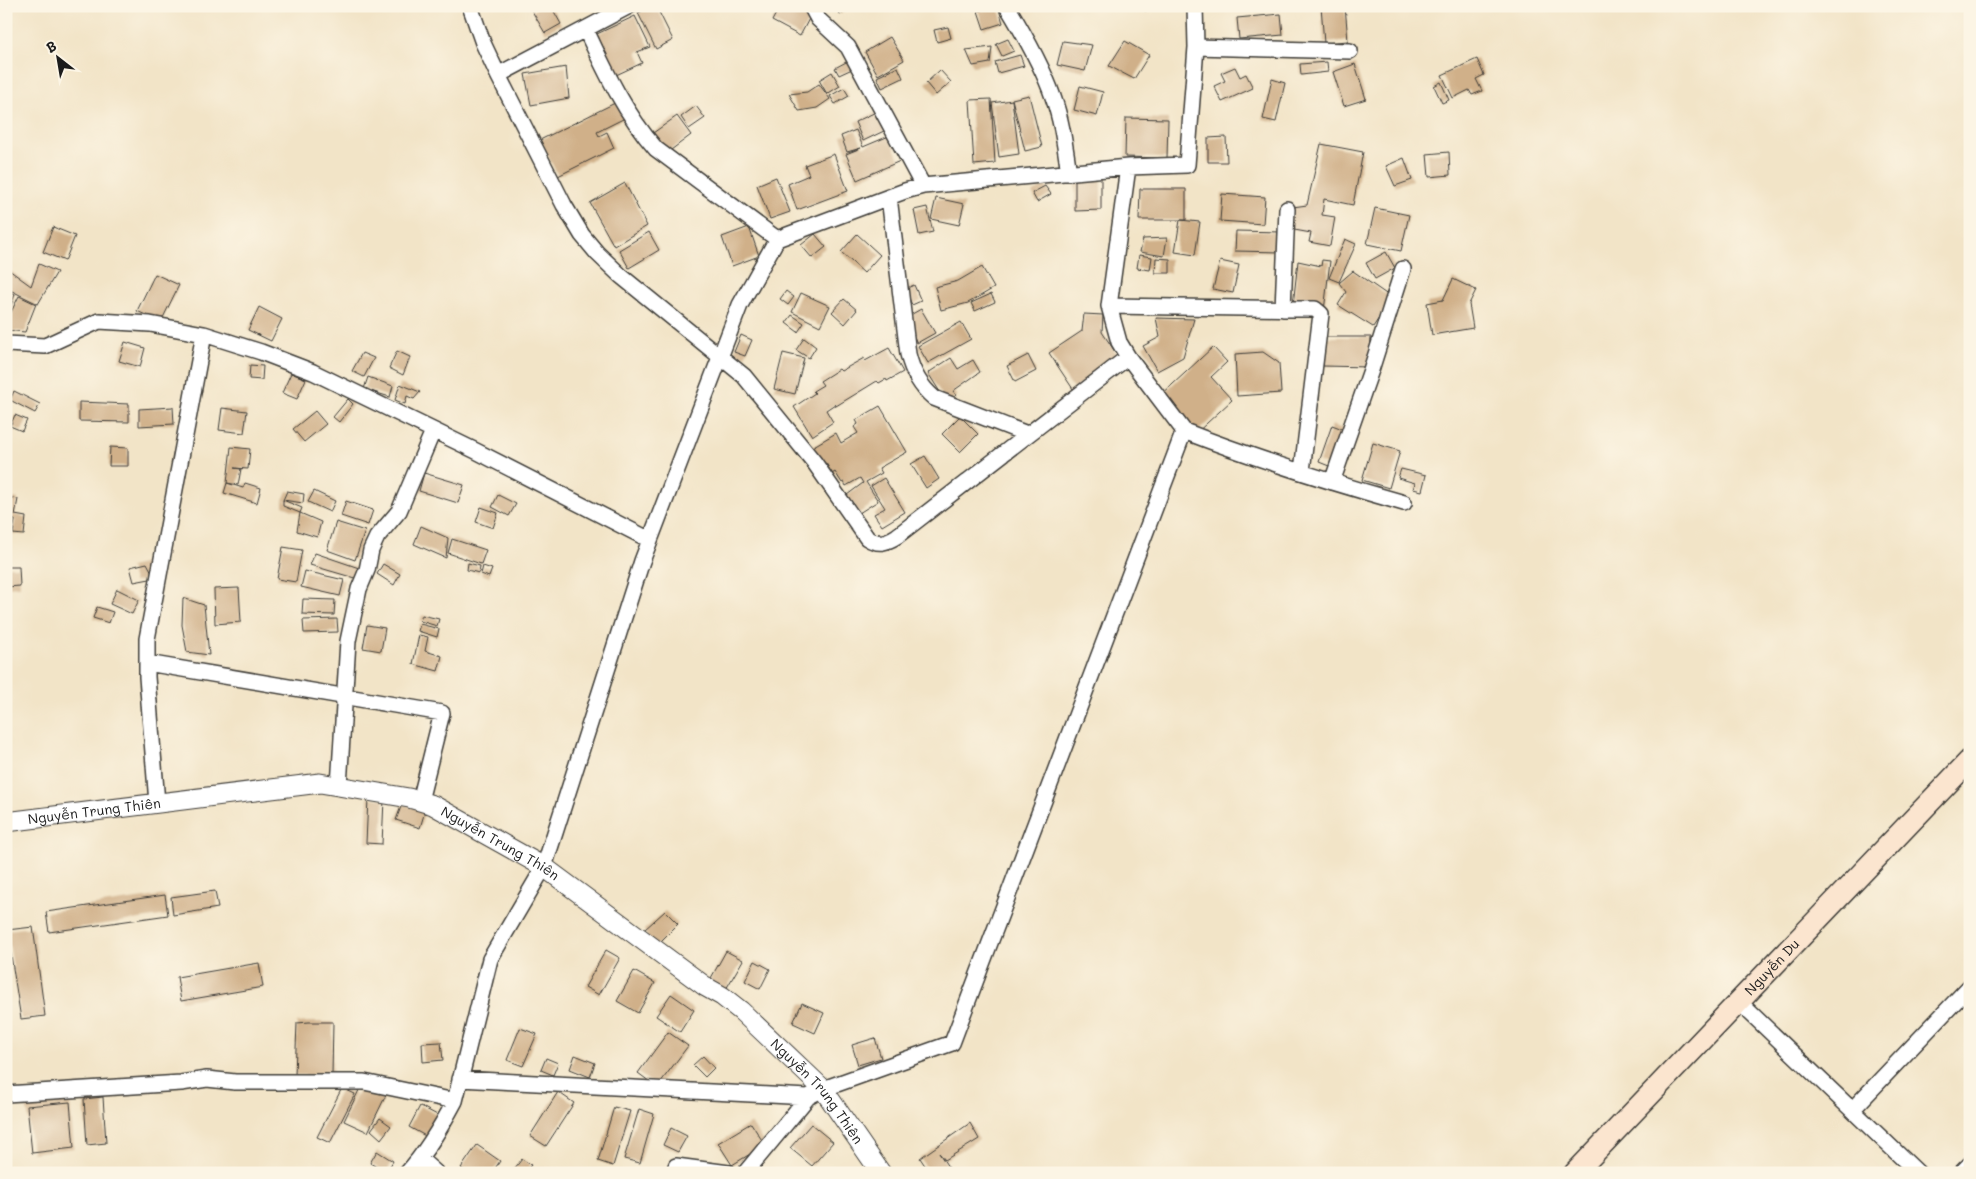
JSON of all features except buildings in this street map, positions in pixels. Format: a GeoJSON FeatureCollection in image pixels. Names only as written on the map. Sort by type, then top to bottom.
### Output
{"type":"FeatureCollection","features":[{"type":"Feature","properties":{"kind":"main road","name":"Nguyễn Du"},"geometry":{"type":"LineString","coordinates":[[1575,1173],[1970,760]]}},
{"type":"Feature","properties":{"kind":"street"},"geometry":{"type":"LineString","coordinates":[[470,6],[483,43],[498,75],[564,205],[587,241],[605,262],[621,276],[744,376],[814,462],[867,538],[873,542],[889,541],[897,536],[1128,357]]}},
{"type":"Feature","properties":{"kind":"street"},"geometry":{"type":"LineString","coordinates":[[498,75],[629,6]]}},
{"type":"Feature","properties":{"kind":"street"},"geometry":{"type":"LineString","coordinates":[[810,6],[818,19],[848,47],[923,186]]}},
{"type":"Feature","properties":{"kind":"street"},"geometry":{"type":"LineString","coordinates":[[1007,6],[1036,58],[1053,96],[1060,122],[1069,173]]}},
{"type":"Feature","properties":{"kind":"street"},"geometry":{"type":"LineString","coordinates":[[407,1173],[420,1159],[439,1131],[455,1101],[490,959],[544,867],[650,540],[722,357],[740,305],[777,239],[923,186],[1128,167],[1187,165],[1196,48],[1194,6]]}},
{"type":"Feature","properties":{"kind":"street"},"geometry":{"type":"LineString","coordinates":[[586,30],[605,72],[644,136],[656,149],[777,239]]}},
{"type":"Feature","properties":{"kind":"street"},"geometry":{"type":"LineString","coordinates":[[1196,48],[1350,51]]}},
{"type":"Feature","properties":{"kind":"street"},"geometry":{"type":"LineString","coordinates":[[1128,167],[1108,306],[1119,342],[1128,357],[1184,431],[1231,449],[1332,482],[1404,502]]}},
{"type":"Feature","properties":{"kind":"street"},"geometry":{"type":"LineString","coordinates":[[889,197],[904,330],[910,360],[917,377],[934,398],[1027,434]]}},
{"type":"Feature","properties":{"kind":"street"},"geometry":{"type":"LineString","coordinates":[[1283,308],[1287,209]]}},
{"type":"Feature","properties":{"kind":"street"},"geometry":{"type":"LineString","coordinates":[[1332,482],[1371,370],[1403,269]]}},
{"type":"Feature","properties":{"kind":"street"},"geometry":{"type":"LineString","coordinates":[[1108,306],[1315,308],[1322,314],[1302,472]]}},
{"type":"Feature","properties":{"kind":"street"},"geometry":{"type":"LineString","coordinates":[[6,344],[45,346],[99,321],[150,324],[204,334],[261,352],[313,372],[650,540]]}},
{"type":"Feature","properties":{"kind":"street"},"geometry":{"type":"LineString","coordinates":[[157,803],[147,639],[204,334]]}},
{"type":"Feature","properties":{"kind":"street"},"geometry":{"type":"LineString","coordinates":[[338,786],[348,641],[359,589],[377,537],[399,511],[433,431]]}},
{"type":"Feature","properties":{"kind":"street"},"geometry":{"type":"LineString","coordinates":[[460,1079],[816,1093],[952,1043],[1184,431]]}},
{"type":"Feature","properties":{"kind":"street"},"geometry":{"type":"LineString","coordinates":[[147,663],[442,713],[420,801]]}},
{"type":"Feature","properties":{"kind":"street","name":"Nguyễn Trung Thiên"},"geometry":{"type":"LineString","coordinates":[[6,822],[320,783],[433,805],[544,867],[706,988],[722,996],[741,1010],[816,1093],[881,1173]]}},
{"type":"Feature","properties":{"kind":"street"},"geometry":{"type":"LineString","coordinates":[[1852,1110],[1970,986]]}},
{"type":"Feature","properties":{"kind":"street"},"geometry":{"type":"LineString","coordinates":[[1738,1002],[1918,1173]]}},
{"type":"Feature","properties":{"kind":"street"},"geometry":{"type":"LineString","coordinates":[[6,1094],[180,1083],[207,1079],[235,1082],[364,1082],[455,1101]]}},
{"type":"Feature","properties":{"kind":"street"},"geometry":{"type":"LineString","coordinates":[[745,1173],[816,1093]]}},
{"type":"Feature","properties":{"kind":"street"},"geometry":{"type":"LineString","coordinates":[[420,1159],[436,1173]]}},
{"type":"Feature","properties":{"kind":"street"},"geometry":{"type":"LineString","coordinates":[[1961,1173],[1970,1164]]}},
{"type":"Feature","properties":{"kind":"street"},"geometry":{"type":"LineString","coordinates":[[676,1166],[729,1173]]}}]}
